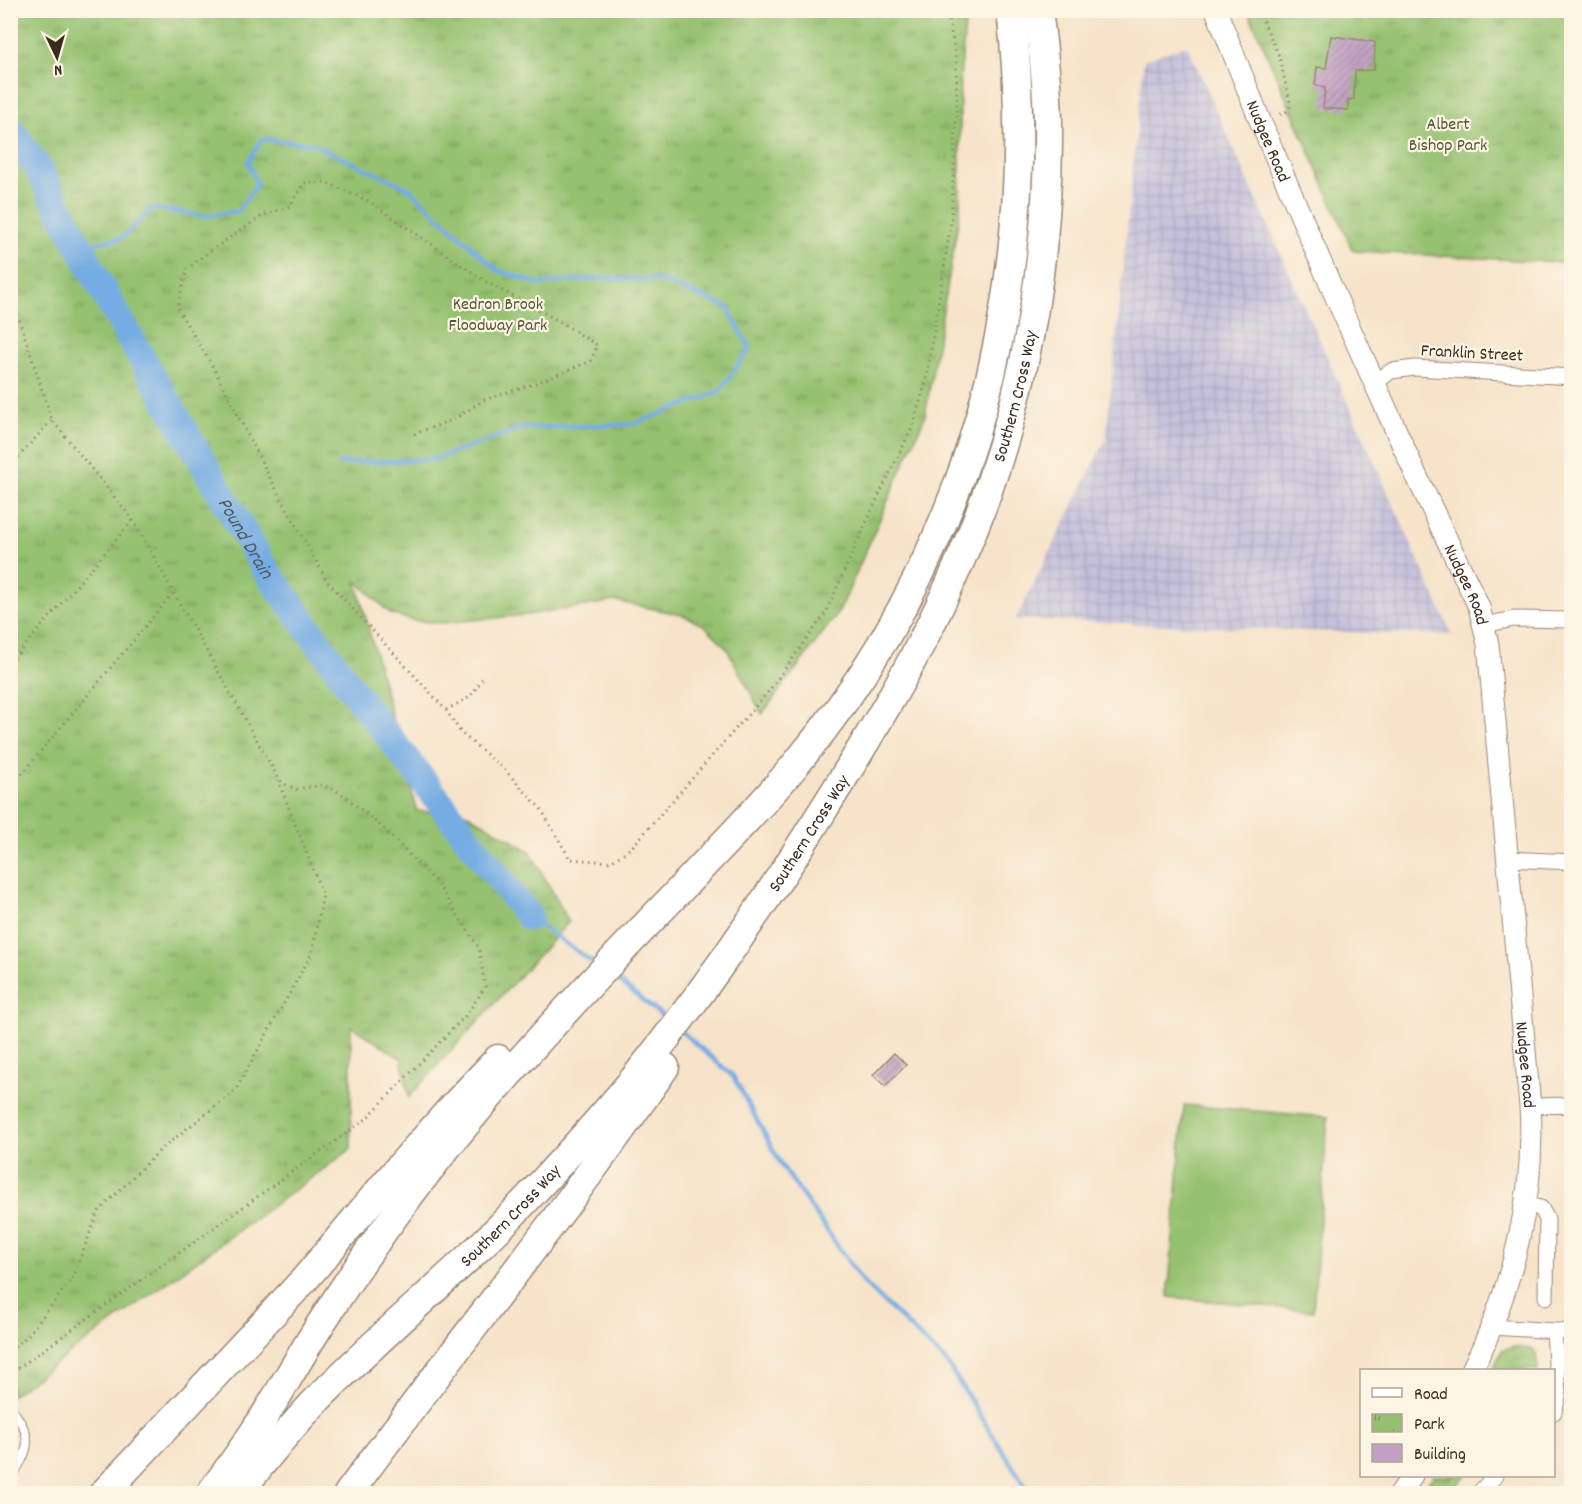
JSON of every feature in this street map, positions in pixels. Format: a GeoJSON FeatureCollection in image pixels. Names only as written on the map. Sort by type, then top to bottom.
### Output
{"type":"FeatureCollection","features":[{"type":"Feature","properties":{"kind":"highway","name":"Southern Cross Way"},"geometry":{"type":"LineString","coordinates":[[222,1490],[321,1324],[371,1249],[424,1178],[574,996],[618,954],[768,796],[823,731],[849,695],[895,622],[920,576],[958,486],[983,409],[1007,291],[1015,229],[1018,158],[1016,75],[1011,10]]}},
{"type":"Feature","properties":{"kind":"highway","name":"Southern Cross Way"},"geometry":{"type":"LineString","coordinates":[[222,1490],[454,1272],[523,1203],[667,1050],[864,746],[953,578],[1004,441],[1023,366],[1034,313],[1041,256],[1048,141],[1043,46],[1038,10]]}},
{"type":"Feature","properties":{"kind":"highway"},"geometry":{"type":"LineString","coordinates":[[103,1494],[305,1279],[396,1171],[476,1082],[574,996]]}},
{"type":"Feature","properties":{"kind":"highway"},"geometry":{"type":"LineString","coordinates":[[348,1494],[420,1395],[613,1143],[667,1050]]}},
{"type":"Feature","properties":{"kind":"main road","name":"Nudgee Road"},"geometry":{"type":"LineString","coordinates":[[1216,10],[1266,133],[1375,383],[1479,607],[1484,625],[1492,672],[1530,1106],[1531,1150],[1525,1205],[1512,1262],[1491,1327],[1473,1369]]}},
{"type":"Feature","properties":{"kind":"main road"},"geometry":{"type":"LineString","coordinates":[[1400,1494],[1412,1477]]}},
{"type":"Feature","properties":{"kind":"street","name":"Franklin Street"},"geometry":{"type":"LineString","coordinates":[[1375,383],[1391,371],[1415,368],[1572,377]]}},
{"type":"Feature","properties":{"kind":"street"},"geometry":{"type":"LineString","coordinates":[[1484,625],[1514,619],[1572,620]]}},
{"type":"Feature","properties":{"kind":"street"},"geometry":{"type":"LineString","coordinates":[[1508,859],[1572,862]]}},
{"type":"Feature","properties":{"kind":"street"},"geometry":{"type":"LineString","coordinates":[[1530,1106],[1572,1105]]}},
{"type":"Feature","properties":{"kind":"street"},"geometry":{"type":"LineString","coordinates":[[1525,1205],[1541,1208],[1548,1219],[1546,1297]]}},
{"type":"Feature","properties":{"kind":"street"},"geometry":{"type":"LineString","coordinates":[[1491,1327],[1572,1332]]}},
{"type":"Feature","properties":{"kind":"street"},"geometry":{"type":"LineString","coordinates":[[1554,1331],[1558,1396],[1555,1408]]}},
{"type":"Feature","properties":{"kind":"street"},"geometry":{"type":"LineString","coordinates":[[1478,1494],[1494,1477]]}},
{"type":"Feature","properties":{"kind":"lane"},"geometry":{"type":"LineString","coordinates":[[10,1407],[24,1425],[28,1443],[23,1461],[10,1479]]}},
{"type":"Feature","properties":{"kind":"path"},"geometry":{"type":"LineString","coordinates":[[414,434],[454,419],[484,400],[539,382],[591,361],[597,345],[559,321],[486,282],[369,201],[325,182],[304,183],[290,206],[262,216],[187,269],[177,308],[213,367],[271,480],[327,581],[446,711],[461,733],[503,768],[541,809],[570,859],[611,862],[632,847],[768,692],[825,614],[912,428],[926,382],[951,222],[957,106],[956,57],[947,10]]}},
{"type":"Feature","properties":{"kind":"path"},"geometry":{"type":"LineString","coordinates":[[1258,10],[1279,56],[1288,90],[1290,107],[1283,113]]}},
{"type":"Feature","properties":{"kind":"path"},"geometry":{"type":"LineString","coordinates":[[10,291],[52,420],[134,520],[278,778],[323,895],[312,953],[235,1091],[161,1149],[98,1212],[72,1279],[28,1335],[10,1351]]}},
{"type":"Feature","properties":{"kind":"path"},"geometry":{"type":"LineString","coordinates":[[10,466],[52,420]]}},
{"type":"Feature","properties":{"kind":"path"},"geometry":{"type":"LineString","coordinates":[[10,663],[134,520]]}},
{"type":"Feature","properties":{"kind":"path"},"geometry":{"type":"LineString","coordinates":[[10,788],[174,592]]}},
{"type":"Feature","properties":{"kind":"path"},"geometry":{"type":"LineString","coordinates":[[446,711],[470,697],[483,678]]}},
{"type":"Feature","properties":{"kind":"path"},"geometry":{"type":"LineString","coordinates":[[10,1374],[366,1119],[467,1014],[485,987],[479,948],[436,882],[389,834],[340,793],[321,785],[297,789],[284,784],[278,778]]}},
{"type":"Feature","properties":{"kind":"shaded area"},"geometry":{"type":"Polygon","coordinates":[[[1187,45],[1452,635],[1016,619],[1106,439],[1144,60],[1187,45]]]}},
{"type":"Feature","properties":{"kind":"green space","name":"Kedron Brook Floodway Park"},"geometry":{"type":"Polygon","coordinates":[[[11,10],[962,10],[965,24],[960,79],[960,211],[925,416],[840,610],[762,714],[726,647],[705,626],[683,615],[615,601],[527,615],[442,623],[415,621],[391,614],[356,581],[417,811],[468,814],[530,851],[569,922],[409,1097],[401,1058],[351,1026],[351,1149],[11,1396],[11,10]]]}},
{"type":"Feature","properties":{"kind":"green space","name":"Albert Bishop Park"},"geometry":{"type":"Polygon","coordinates":[[[1248,11],[1571,11],[1571,263],[1353,251],[1248,11]]]}},
{"type":"Feature","properties":{"kind":"green space"},"geometry":{"type":"Polygon","coordinates":[[[1184,1105],[1328,1117],[1313,1311],[1168,1297],[1184,1105]]]}},
{"type":"Feature","properties":{"kind":"green space"},"geometry":{"type":"Polygon","coordinates":[[[1512,1347],[1532,1348],[1536,1353],[1538,1369],[1493,1369],[1502,1350],[1512,1347]]]}},
{"type":"Feature","properties":{"kind":"green space"},"geometry":{"type":"Polygon","coordinates":[[[1432,1477],[1465,1477],[1448,1493],[1421,1493],[1432,1477]]]}},
{"type":"Feature","properties":{"kind":"building"},"geometry":{"type":"Polygon","coordinates":[[[1331,36],[1375,42],[1374,70],[1355,71],[1354,99],[1348,100],[1348,110],[1323,108],[1325,88],[1315,85],[1317,67],[1326,68],[1331,36]]]}},
{"type":"Feature","properties":{"kind":"building"},"geometry":{"type":"Polygon","coordinates":[[[894,1053],[906,1065],[885,1086],[873,1075],[894,1053]]]}},
{"type":"Feature","properties":{"kind":"waterway","name":"Pound Drain"},"geometry":{"type":"LineString","coordinates":[[10,129],[37,167],[111,305],[265,569],[351,688],[529,917]]}},
{"type":"Feature","properties":{"kind":"waterway"},"geometry":{"type":"LineString","coordinates":[[79,246],[122,238],[152,208],[204,216],[238,211],[257,184],[248,162],[262,139],[312,144],[408,188],[497,270],[540,284],[603,278],[660,280],[727,307],[750,348],[719,392],[633,424],[522,428],[435,459],[339,463]]}},
{"type":"Feature","properties":{"kind":"waterway"},"geometry":{"type":"LineString","coordinates":[[529,917],[595,964]]}},
{"type":"Feature","properties":{"kind":"waterway"},"geometry":{"type":"LineString","coordinates":[[612,976],[669,1021]]}},
{"type":"Feature","properties":{"kind":"waterway"},"geometry":{"type":"LineString","coordinates":[[682,1032],[733,1076],[782,1166],[862,1281],[947,1363],[1030,1494]]}}]}
